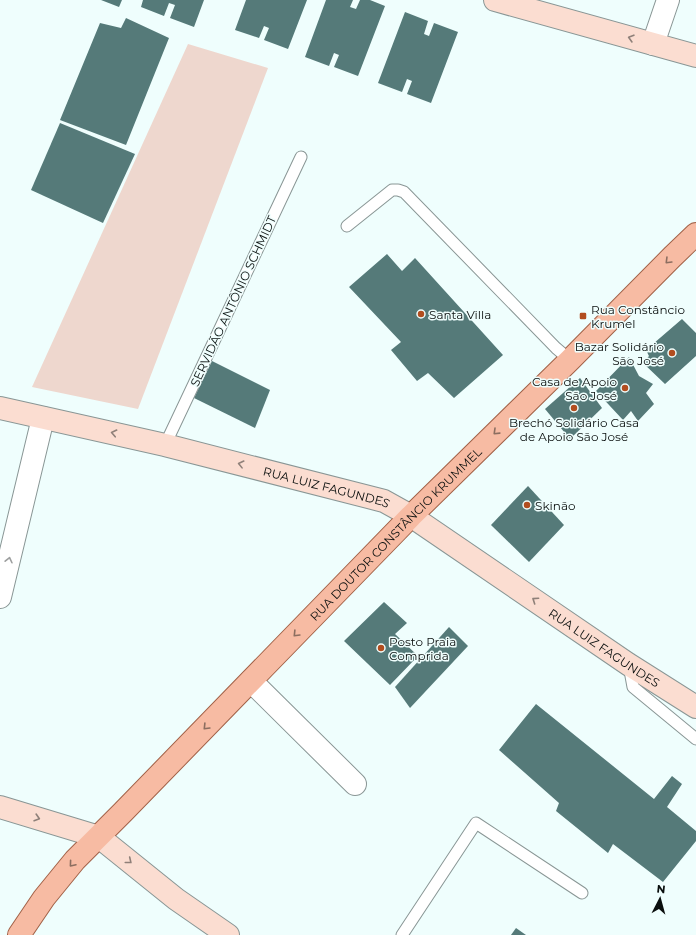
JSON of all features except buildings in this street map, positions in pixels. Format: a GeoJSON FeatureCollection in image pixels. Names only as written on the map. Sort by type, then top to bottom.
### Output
{"type":"FeatureCollection","features":[{"type":"Feature","properties":{"kind":"main road"},"geometry":{"type":"LineString","coordinates":[[495,0],[696,56]]}},
{"type":"Feature","properties":{"kind":"main road","name":"RUA DOUTOR CONSTÂNCIO KRUMMEL"},"geometry":{"type":"LineString","coordinates":[[19,935],[44,898],[75,860],[411,516],[696,234]]}},
{"type":"Feature","properties":{"kind":"main road","name":"RUA LUIZ FAGUNDES"},"geometry":{"type":"LineString","coordinates":[[0,408],[165,444],[384,501],[411,516],[628,664],[696,707]]}},
{"type":"Feature","properties":{"kind":"main road"},"geometry":{"type":"LineString","coordinates":[[0,807],[99,837],[176,899],[228,935]]}},
{"type":"Feature","properties":{"kind":"street"},"geometry":{"type":"LineString","coordinates":[[653,44],[668,0]]}},
{"type":"Feature","properties":{"kind":"street"},"geometry":{"type":"LineString","coordinates":[[0,598],[43,418]]}},
{"type":"Feature","properties":{"kind":"street"},"geometry":{"type":"LineString","coordinates":[[251,681],[355,784]]}},
{"type":"Feature","properties":{"kind":"lane","name":"SERVIDÃO ANTÔNIO SCHMIDT"},"geometry":{"type":"LineString","coordinates":[[165,444],[301,157]]}},
{"type":"Feature","properties":{"kind":"lane"},"geometry":{"type":"LineString","coordinates":[[347,226],[392,190],[404,192],[556,348],[570,360]]}},
{"type":"Feature","properties":{"kind":"lane"},"geometry":{"type":"LineString","coordinates":[[628,664],[633,687],[696,739]]}},
{"type":"Feature","properties":{"kind":"lane"},"geometry":{"type":"LineString","coordinates":[[402,935],[476,823],[582,893]]}},
{"type":"Feature","properties":{"kind":"shaded area"},"geometry":{"type":"Polygon","coordinates":[[[188,44],[268,68],[138,409],[32,387],[188,44]]]}},
{"type":"Feature","properties":{"kind":"place","name":"Santa Villa"},"geometry":{"type":"Point","coordinates":[421,314]}},
{"type":"Feature","properties":{"kind":"place","name":"Rua Constâncio Krumel"},"geometry":{"type":"Point","coordinates":[583,316]}},
{"type":"Feature","properties":{"kind":"place","name":"Bazar Solidário São José"},"geometry":{"type":"Point","coordinates":[672,353]}},
{"type":"Feature","properties":{"kind":"place","name":"Casa de Apoio São José"},"geometry":{"type":"Point","coordinates":[625,388]}},
{"type":"Feature","properties":{"kind":"place","name":"Brechó Solidário Casa de Apoio São José"},"geometry":{"type":"Point","coordinates":[574,408]}},
{"type":"Feature","properties":{"kind":"place","name":"Skinão"},"geometry":{"type":"Point","coordinates":[527,505]}},
{"type":"Feature","properties":{"kind":"place","name":"Posto Praia Comprida"},"geometry":{"type":"Point","coordinates":[381,648]}}]}
